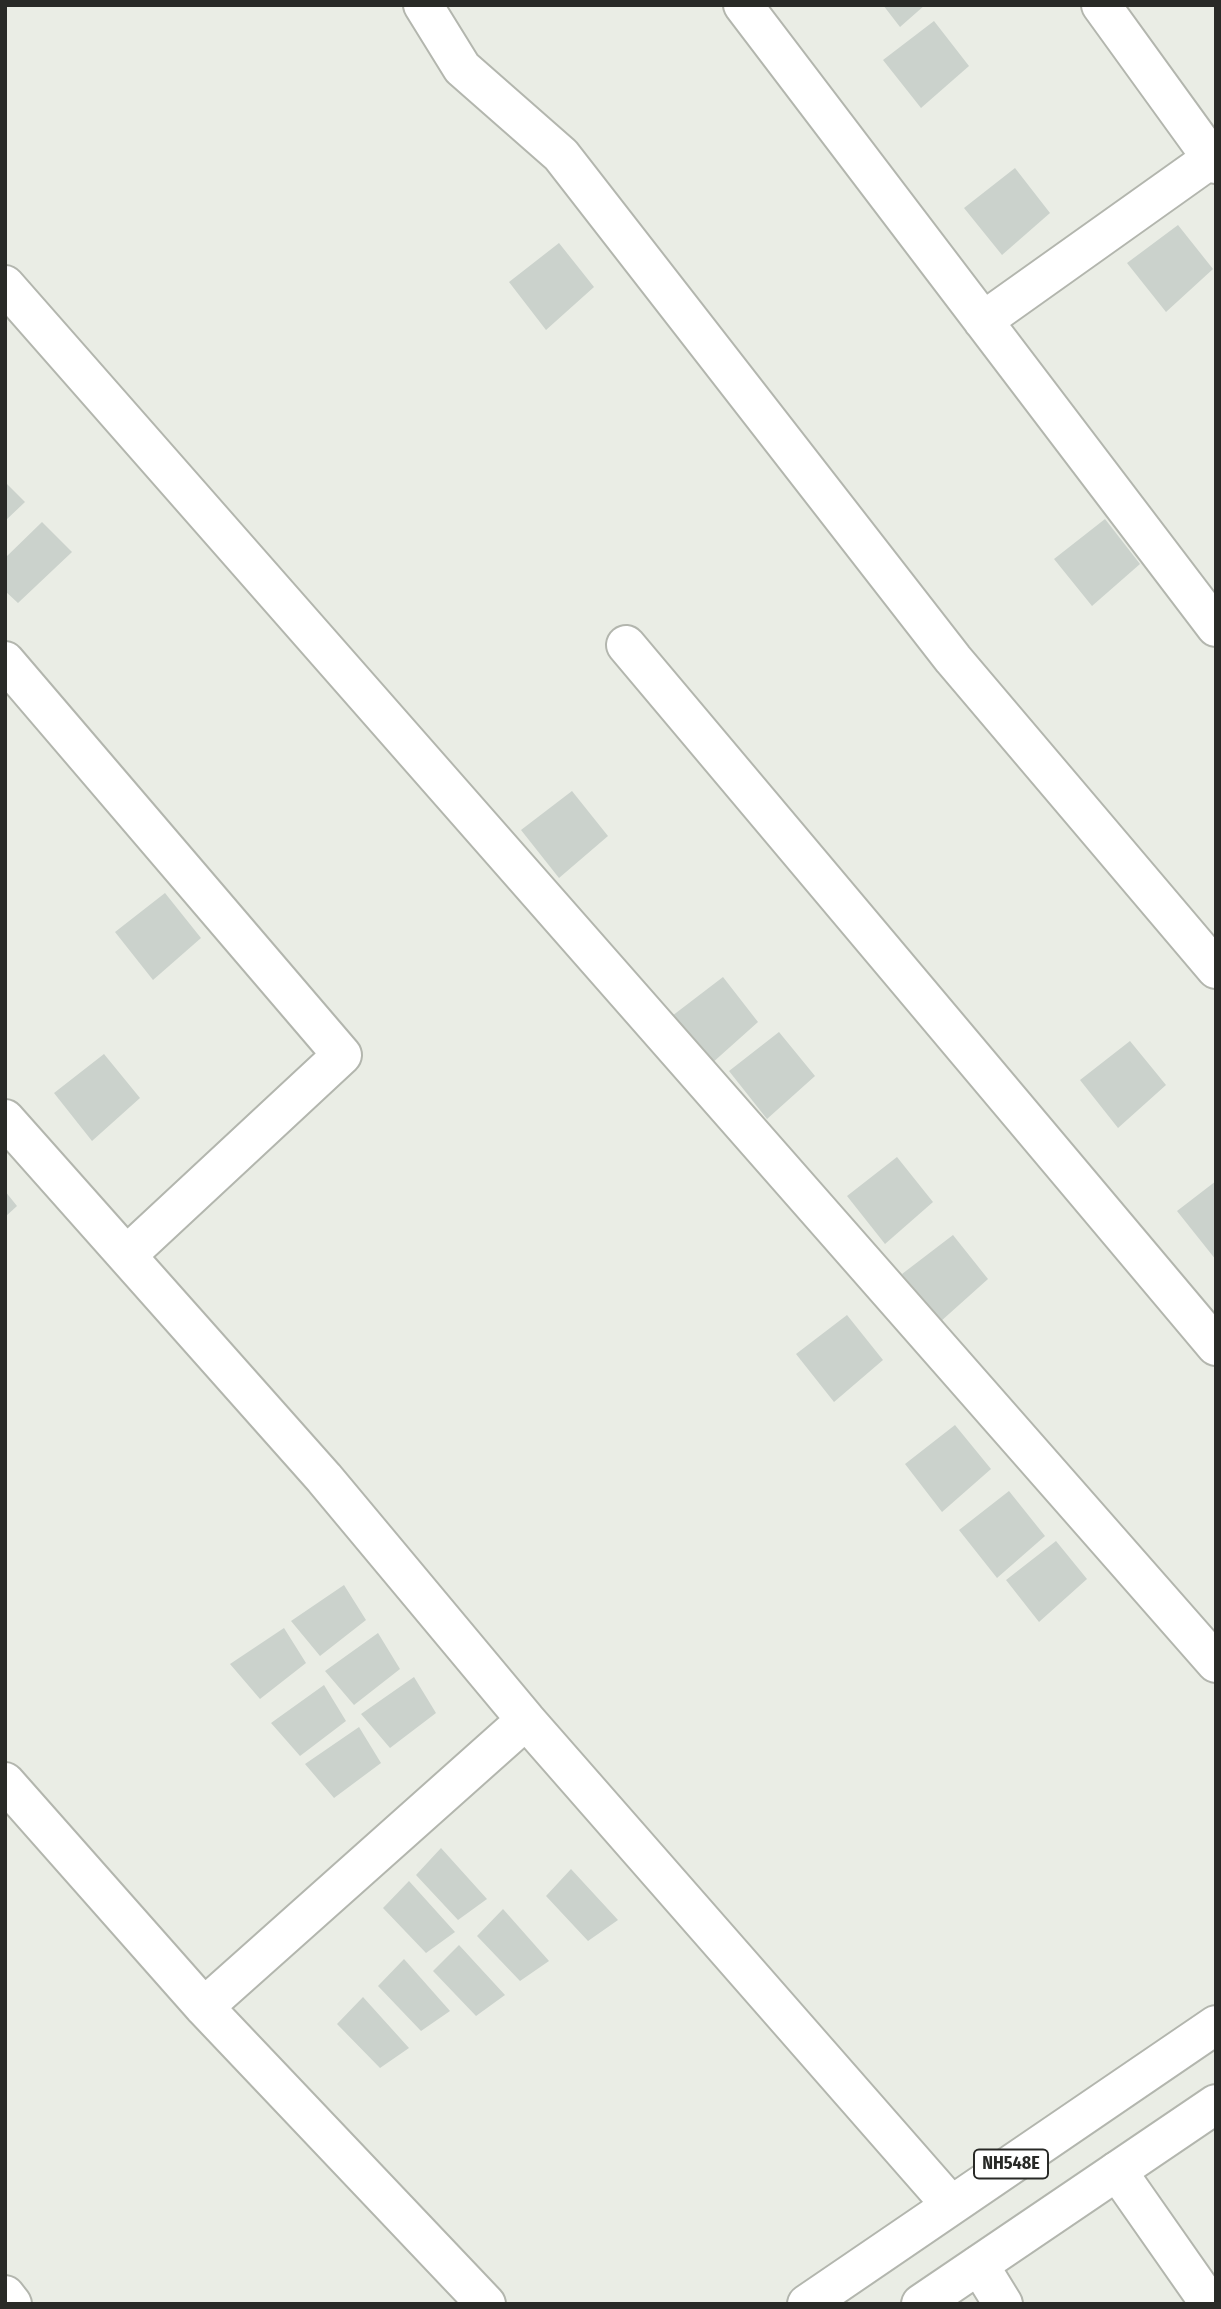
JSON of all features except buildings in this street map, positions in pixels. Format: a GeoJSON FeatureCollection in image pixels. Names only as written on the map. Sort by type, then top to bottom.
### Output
{"type":"FeatureCollection","features":[{"type":"Feature","properties":{"kind":"main road"},"geometry":{"type":"LineString","coordinates":[[423,5],[462,68],[561,155],[953,659],[1216,969]]}},
{"type":"Feature","properties":{"kind":"main road"},"geometry":{"type":"LineString","coordinates":[[743,5],[1216,628]]}},
{"type":"Feature","properties":{"kind":"main road"},"geometry":{"type":"LineString","coordinates":[[983,321],[1214,161],[1101,5]]}},
{"type":"Feature","properties":{"kind":"main road"},"geometry":{"type":"LineString","coordinates":[[5,285],[1216,1663]]}},
{"type":"Feature","properties":{"kind":"main road"},"geometry":{"type":"LineString","coordinates":[[626,645],[1216,1346]]}},
{"type":"Feature","properties":{"kind":"main road"},"geometry":{"type":"LineString","coordinates":[[5,661],[342,1055],[127,1255]]}},
{"type":"Feature","properties":{"kind":"main road"},"geometry":{"type":"LineString","coordinates":[[5,1119],[324,1478],[526,1720],[951,2205]]}},
{"type":"Feature","properties":{"kind":"main road"},"geometry":{"type":"LineString","coordinates":[[204,2007],[526,1720]]}},
{"type":"Feature","properties":{"kind":"main road"},"geometry":{"type":"LineString","coordinates":[[5,1782],[204,2007],[486,2304]]}},
{"type":"Feature","properties":{"kind":"main road","name":"NH548E"},"geometry":{"type":"LineString","coordinates":[[807,2304],[1216,2025]]}},
{"type":"Feature","properties":{"kind":"main road"},"geometry":{"type":"LineString","coordinates":[[922,2304],[1216,2104]]}},
{"type":"Feature","properties":{"kind":"main road"},"geometry":{"type":"LineString","coordinates":[[1117,2171],[1210,2304]]}},
{"type":"Feature","properties":{"kind":"main road"},"geometry":{"type":"LineString","coordinates":[[979,2264],[1003,2304]]}},
{"type":"Feature","properties":{"kind":"main road"},"geometry":{"type":"LineString","coordinates":[[5,2295],[12,2304]]}}]}
